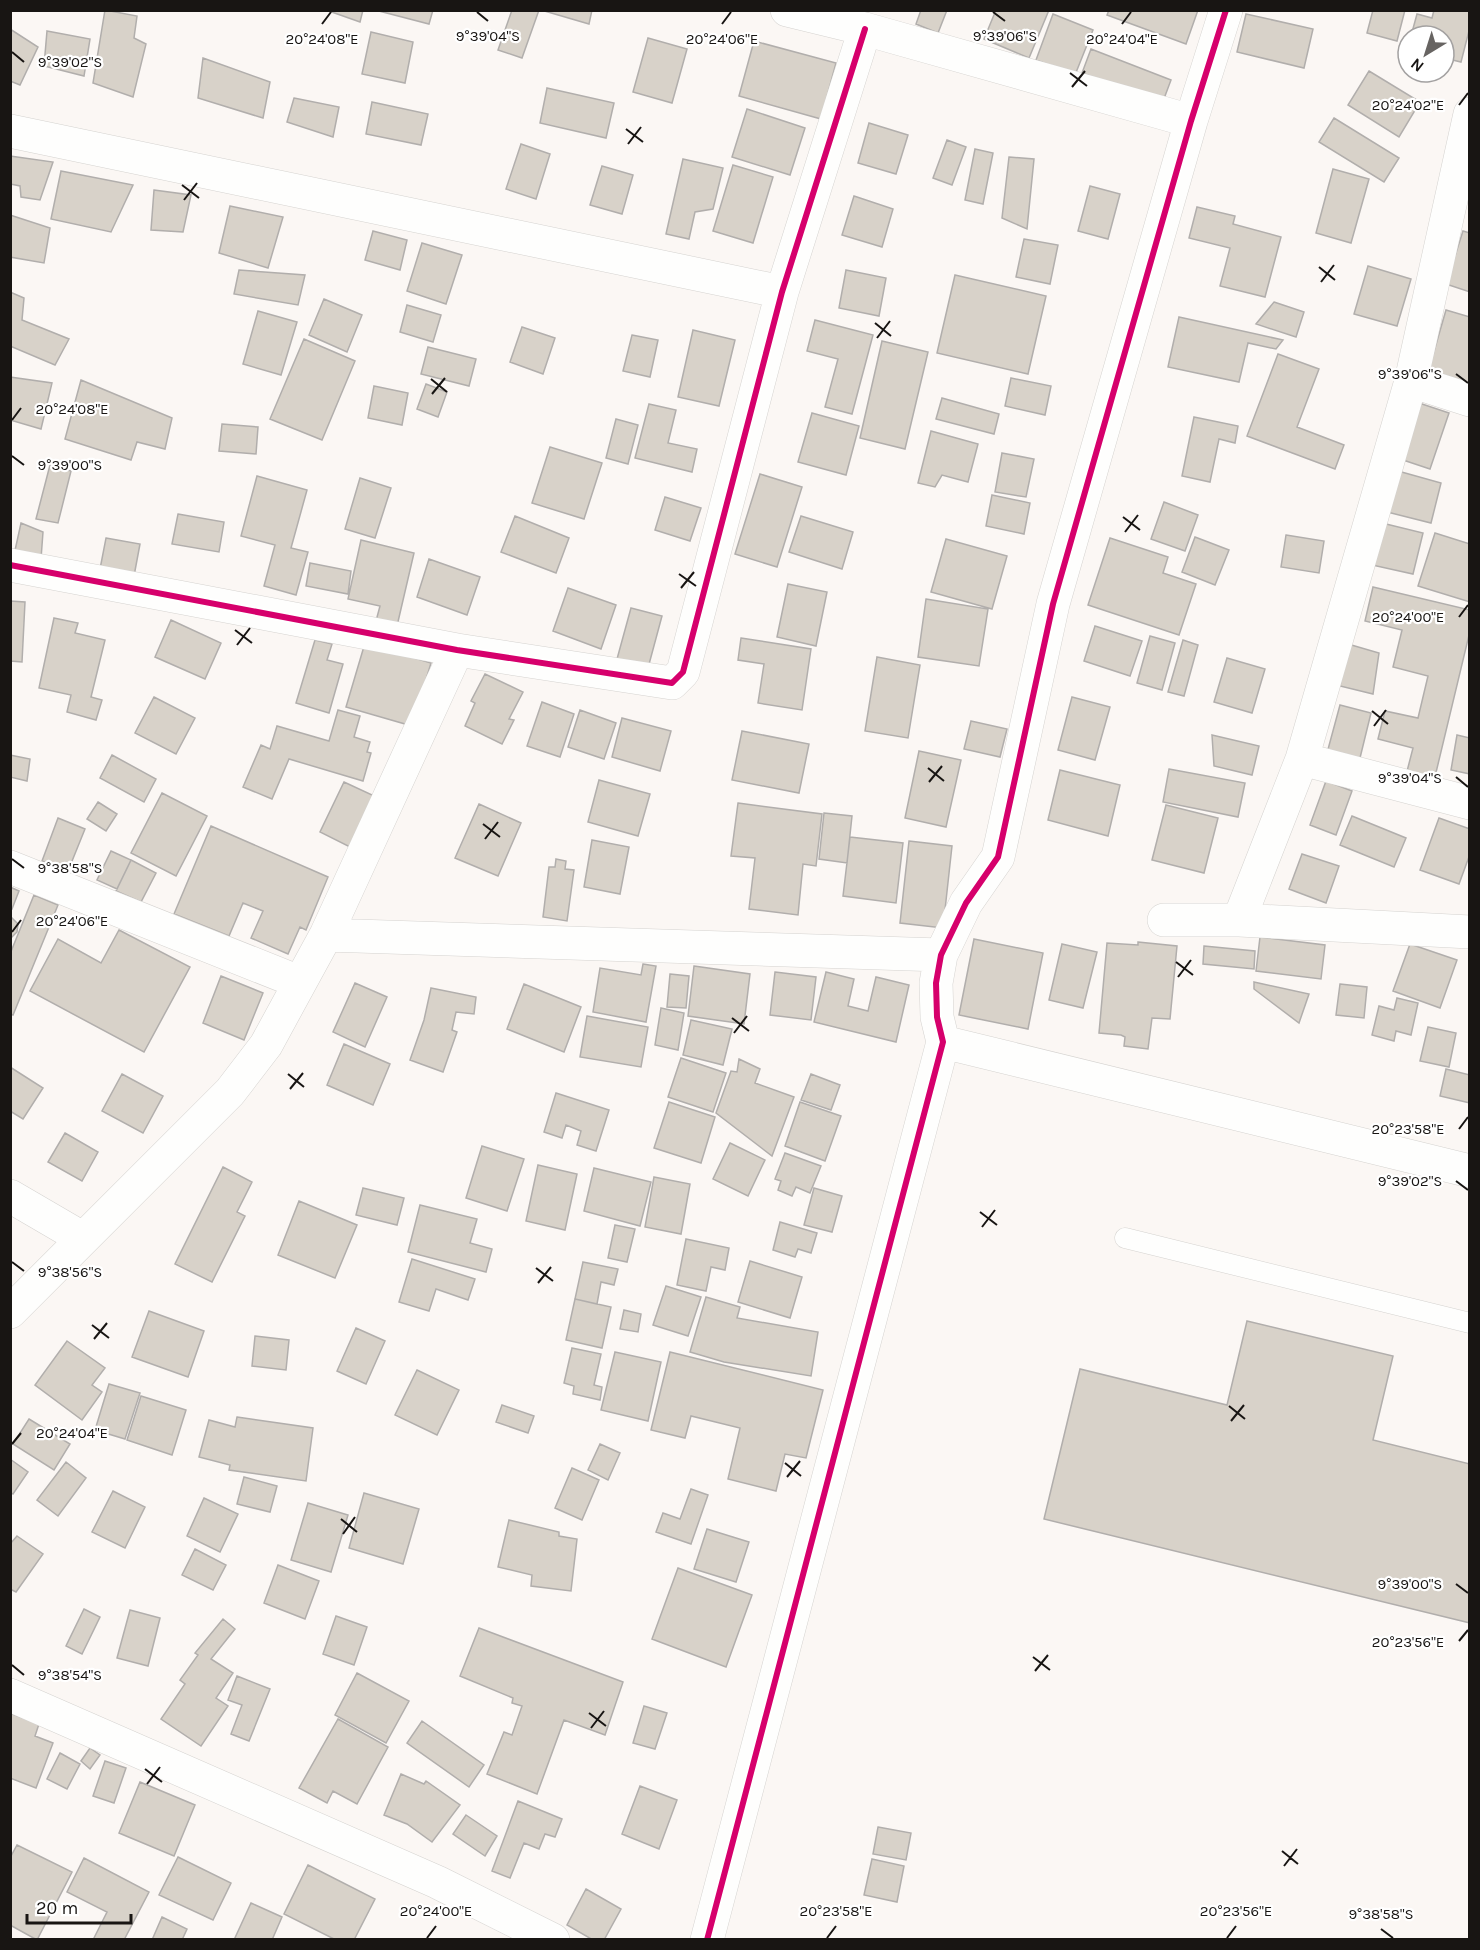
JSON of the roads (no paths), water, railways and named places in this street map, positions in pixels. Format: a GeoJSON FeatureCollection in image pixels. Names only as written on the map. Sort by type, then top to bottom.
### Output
{"type":"FeatureCollection","features":[{"type":"Feature","properties":{"kind":"street"},"geometry":{"type":"LineString","coordinates":[[787,10],[865,29],[1191,121]]}},
{"type":"Feature","properties":{"kind":"street"},"geometry":{"type":"LineString","coordinates":[[707,1940],[944,1042],[937,1017],[936,983],[941,956],[966,903],[998,857],[1053,604],[1191,121],[1226,10]]}},
{"type":"Feature","properties":{"kind":"street"},"geometry":{"type":"LineString","coordinates":[[10,565],[457,650],[672,683],[683,672],[782,292],[865,29]]}},
{"type":"Feature","properties":{"kind":"street"},"geometry":{"type":"LineString","coordinates":[[1239,920],[1302,759],[1411,381],[1470,114]]}},
{"type":"Feature","properties":{"kind":"street"},"geometry":{"type":"LineString","coordinates":[[10,131],[782,292]]}},
{"type":"Feature","properties":{"kind":"street"},"geometry":{"type":"LineString","coordinates":[[1411,381],[1470,400]]}},
{"type":"Feature","properties":{"kind":"street"},"geometry":{"type":"LineString","coordinates":[[10,1312],[230,1092],[266,1045],[326,935],[457,650]]}},
{"type":"Feature","properties":{"kind":"street"},"geometry":{"type":"LineString","coordinates":[[1302,759],[1470,803]]}},
{"type":"Feature","properties":{"kind":"street"},"geometry":{"type":"LineString","coordinates":[[10,867],[299,982]]}},
{"type":"Feature","properties":{"kind":"street"},"geometry":{"type":"LineString","coordinates":[[1164,920],[1239,920],[1470,932]]}},
{"type":"Feature","properties":{"kind":"street"},"geometry":{"type":"LineString","coordinates":[[326,935],[941,956]]}},
{"type":"Feature","properties":{"kind":"street"},"geometry":{"type":"LineString","coordinates":[[944,1042],[1470,1171]]}},
{"type":"Feature","properties":{"kind":"street"},"geometry":{"type":"LineString","coordinates":[[10,1196],[82,1238]]}},
{"type":"Feature","properties":{"kind":"street"},"geometry":{"type":"LineString","coordinates":[[10,1695],[437,1882],[553,1940]]}},
{"type":"Feature","properties":{"kind":"lane"},"geometry":{"type":"LineString","coordinates":[[1125,1238],[1470,1323]]}}]}
